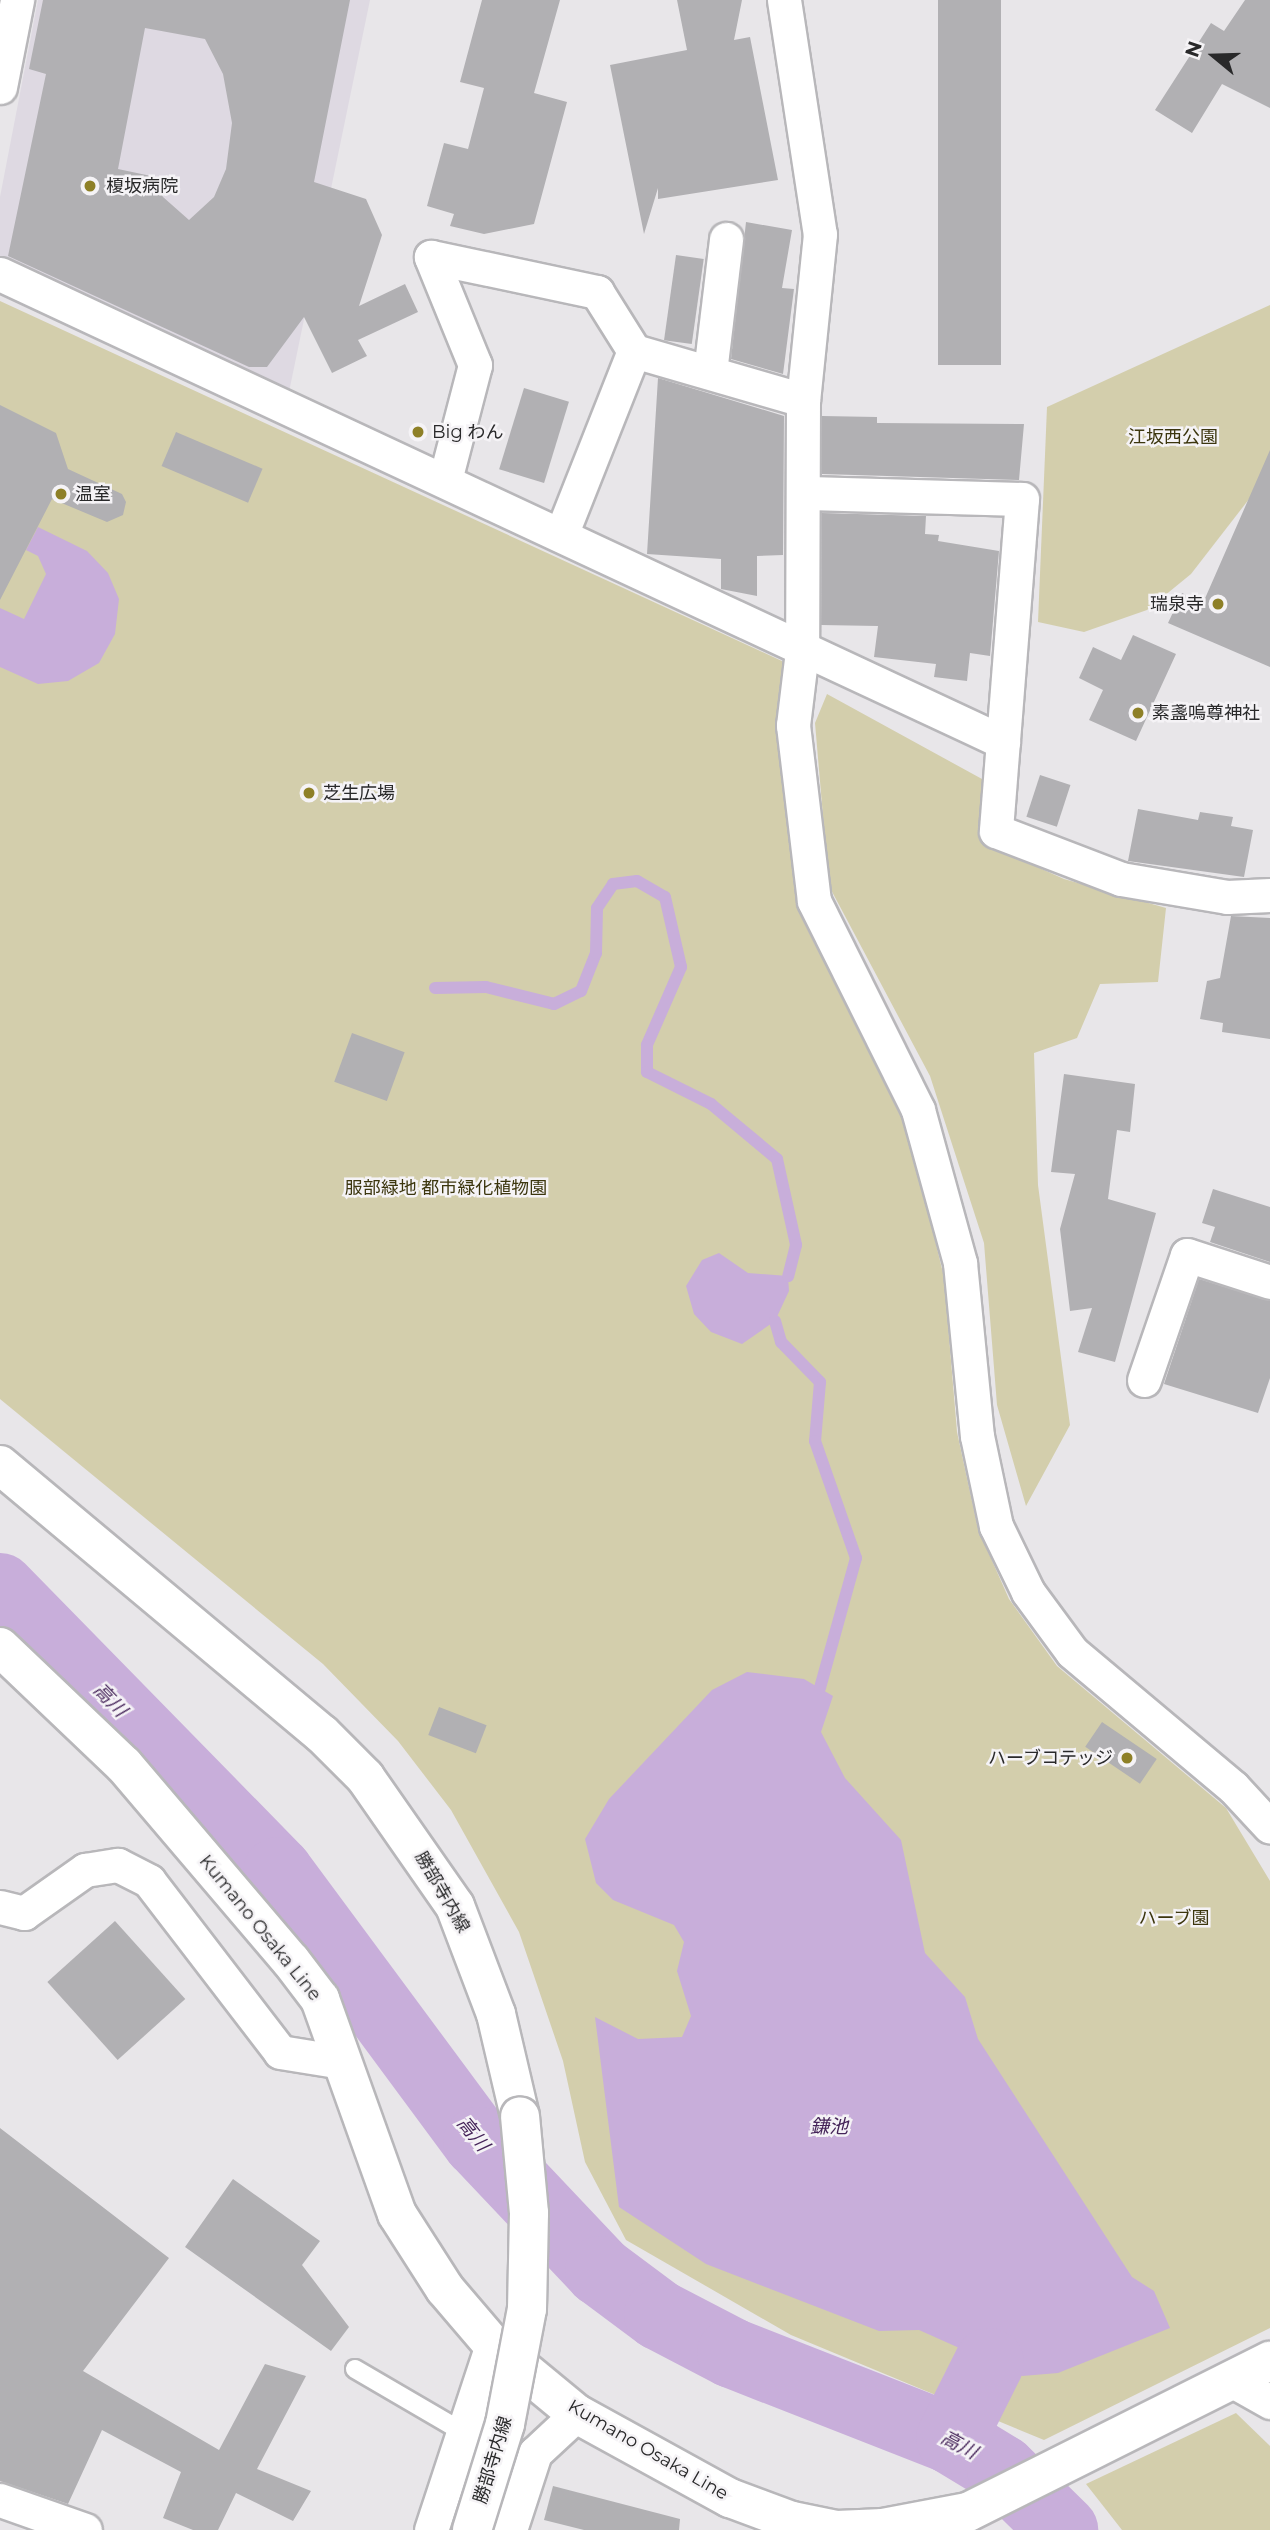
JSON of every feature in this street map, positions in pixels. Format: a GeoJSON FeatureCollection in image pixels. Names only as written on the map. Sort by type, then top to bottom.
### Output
{"type":"FeatureCollection","features":[{"type":"Feature","properties":{"kind":"main road","name":"勝部寺内線"},"geometry":{"type":"LineString","coordinates":[[0,1465],[322,1734],[365,1777],[455,1906],[496,2014],[520,2116],[529,2213],[527,2308],[505,2424],[472,2530]]}},
{"type":"Feature","properties":{"kind":"main road","name":"Kumano Osaka Line"},"geometry":{"type":"LineString","coordinates":[[0,1647],[124,1765],[292,1961],[320,1999],[397,2214],[445,2289],[492,2344],[577,2414],[730,2498],[792,2521],[837,2530],[883,2528],[981,2515],[1055,2469],[1270,2361]]}},
{"type":"Feature","properties":{"kind":"street"},"geometry":{"type":"LineString","coordinates":[[0,87],[17,0]]}},
{"type":"Feature","properties":{"kind":"street"},"geometry":{"type":"LineString","coordinates":[[784,0],[820,234],[803,400],[807,493],[802,651],[793,726],[814,901],[918,1110],[960,1263],[977,1436],[996,1526],[1028,1592],[1072,1652],[1233,1787],[1270,1827]]}},
{"type":"Feature","properties":{"kind":"street"},"geometry":{"type":"LineString","coordinates":[[710,372],[726,239]]}},
{"type":"Feature","properties":{"kind":"street"},"geometry":{"type":"LineString","coordinates":[[445,481],[475,365],[430,257],[597,292],[634,351],[803,400]]}},
{"type":"Feature","properties":{"kind":"street"},"geometry":{"type":"LineString","coordinates":[[0,274],[561,535],[802,651],[1003,742]]}},
{"type":"Feature","properties":{"kind":"street"},"geometry":{"type":"LineString","coordinates":[[561,535],[634,351]]}},
{"type":"Feature","properties":{"kind":"street"},"geometry":{"type":"LineString","coordinates":[[807,493],[1022,499],[996,831],[1121,879],[1227,897],[1270,895]]}},
{"type":"Feature","properties":{"kind":"street"},"geometry":{"type":"LineString","coordinates":[[1143,1380],[1187,1255],[1270,1282]]}},
{"type":"Feature","properties":{"kind":"street"},"geometry":{"type":"LineString","coordinates":[[0,1935],[12,1910],[85,1870],[118,1865],[149,1881],[280,2052],[342,2062]]}},
{"type":"Feature","properties":{"kind":"street"},"geometry":{"type":"LineString","coordinates":[[431,2530],[492,2344]]}},
{"type":"Feature","properties":{"kind":"street"},"geometry":{"type":"LineString","coordinates":[[1231,2380],[1270,2402]]}},
{"type":"Feature","properties":{"kind":"street"},"geometry":{"type":"LineString","coordinates":[[510,2530],[535,2453],[577,2414]]}},
{"type":"Feature","properties":{"kind":"street"},"geometry":{"type":"LineString","coordinates":[[0,2500],[85,2530]]}},
{"type":"Feature","properties":{"kind":"lane"},"geometry":{"type":"LineString","coordinates":[[355,2370],[463,2432]]}},
{"type":"Feature","properties":{"kind":"shaded area","name":"榎坂病院"},"geometry":{"type":"Polygon","coordinates":[[[38,0],[370,0],[289,392],[0,259],[0,197],[38,0]]]}},
{"type":"Feature","properties":{"kind":"green space","name":"服部緑地 都市緑化植物園"},"geometry":{"type":"Polygon","coordinates":[[[0,301],[784,662],[799,900],[902,1105],[944,1277],[957,1432],[978,1529],[1009,1599],[1057,1666],[1226,1808],[1270,1881],[1270,2328],[1044,2440],[791,2335],[626,2240],[585,2162],[563,2061],[519,1932],[451,1810],[398,1741],[323,1664],[0,1399],[0,301]]]}},
{"type":"Feature","properties":{"kind":"green space","name":"江坂西公園"},"geometry":{"type":"Polygon","coordinates":[[[1270,305],[1270,472],[1191,574],[1147,610],[1084,632],[1038,622],[1047,407],[1270,305]]]}},
{"type":"Feature","properties":{"kind":"green space"},"geometry":{"type":"Polygon","coordinates":[[[827,694],[982,779],[981,842],[1064,879],[1166,908],[1158,982],[1100,984],[1077,1038],[1034,1053],[1038,1185],[1070,1425],[1026,1506],[997,1405],[984,1243],[930,1076],[829,886],[815,723],[827,694]]]}},
{"type":"Feature","properties":{"kind":"green space"},"geometry":{"type":"Polygon","coordinates":[[[1236,2413],[1270,2446],[1270,2530],[1122,2530],[1086,2484],[1236,2413]]]}},
{"type":"Feature","properties":{"kind":"water"},"geometry":{"type":"Polygon","coordinates":[[[38,527],[87,551],[108,573],[119,599],[115,634],[99,663],[68,681],[38,684],[0,667],[0,608],[24,619],[46,574],[38,556],[26,550],[38,527]]]}},
{"type":"Feature","properties":{"kind":"water"},"geometry":{"type":"Polygon","coordinates":[[[719,1253],[748,1273],[788,1276],[789,1291],[775,1321],[742,1344],[711,1332],[694,1314],[686,1286],[702,1260],[719,1253]]]}},
{"type":"Feature","properties":{"kind":"water","name":"鎌池"},"geometry":{"type":"Polygon","coordinates":[[[747,1672],[804,1679],[833,1696],[821,1732],[845,1778],[901,1840],[925,1953],[965,1997],[978,2039],[1132,2277],[1154,2291],[1170,2328],[1058,2373],[1022,2376],[919,2330],[879,2331],[706,2264],[619,2207],[595,2017],[638,2039],[682,2037],[691,2016],[677,1971],[684,1942],[674,1925],[613,1900],[596,1883],[585,1839],[609,1799],[712,1690],[747,1672]]]}},
{"type":"Feature","properties":{"kind":"building","name":"榎坂病院"},"geometry":{"type":"Polygon","coordinates":[[[43,0],[350,0],[314,182],[366,199],[382,235],[359,306],[405,284],[418,312],[358,340],[367,356],[332,373],[304,317],[267,367],[249,367],[8,256],[46,74],[29,69],[43,0]],[[145,28],[118,169],[151,176],[163,197],[189,220],[214,197],[226,169],[232,123],[223,74],[205,39],[145,28]]]}},
{"type":"Feature","properties":{"kind":"building"},"geometry":{"type":"Polygon","coordinates":[[[482,0],[560,0],[534,93],[567,102],[534,224],[484,234],[450,226],[454,214],[427,206],[444,143],[468,149],[484,88],[460,82],[482,0]]]}},
{"type":"Feature","properties":{"kind":"building"},"geometry":{"type":"Polygon","coordinates":[[[677,0],[742,0],[734,40],[750,37],[778,180],[658,199],[658,188],[644,234],[610,65],[687,50],[677,0]]]}},
{"type":"Feature","properties":{"kind":"building"},"geometry":{"type":"Polygon","coordinates":[[[938,0],[1001,0],[1001,365],[938,365],[938,0]]]}},
{"type":"Feature","properties":{"kind":"building"},"geometry":{"type":"Polygon","coordinates":[[[1245,0],[1270,0],[1270,108],[1222,84],[1192,133],[1155,110],[1211,23],[1224,31],[1245,0]]]}},
{"type":"Feature","properties":{"kind":"building"},"geometry":{"type":"Polygon","coordinates":[[[746,222],[792,230],[782,288],[794,289],[783,374],[731,359],[746,222]]]}},
{"type":"Feature","properties":{"kind":"building"},"geometry":{"type":"Polygon","coordinates":[[[676,255],[704,259],[692,344],[664,340],[676,255]]]}},
{"type":"Feature","properties":{"kind":"building"},"geometry":{"type":"Polygon","coordinates":[[[658,378],[784,416],[783,555],[757,556],[757,596],[721,589],[721,559],[647,554],[658,378]]]}},
{"type":"Feature","properties":{"kind":"building"},"geometry":{"type":"Polygon","coordinates":[[[524,388],[569,402],[544,483],[499,469],[524,388]]]}},
{"type":"Feature","properties":{"kind":"building","name":"温室"},"geometry":{"type":"Polygon","coordinates":[[[0,405],[56,433],[68,469],[122,494],[126,502],[123,515],[107,522],[52,499],[0,600],[0,405]]]}},
{"type":"Feature","properties":{"kind":"building"},"geometry":{"type":"Polygon","coordinates":[[[822,416],[877,417],[877,423],[1024,424],[1019,480],[822,474],[822,416]]]}},
{"type":"Feature","properties":{"kind":"building"},"geometry":{"type":"Polygon","coordinates":[[[176,432],[263,469],[248,503],[162,466],[176,432]]]}},
{"type":"Feature","properties":{"kind":"building"},"geometry":{"type":"Polygon","coordinates":[[[1270,450],[1270,667],[1168,623],[1182,593],[1203,603],[1270,450]]]}},
{"type":"Feature","properties":{"kind":"building"},"geometry":{"type":"Polygon","coordinates":[[[822,513],[926,516],[925,534],[939,535],[938,541],[999,551],[990,656],[970,653],[967,681],[934,677],[936,664],[874,657],[878,626],[821,625],[822,513]]]}},
{"type":"Feature","properties":{"kind":"building"},"geometry":{"type":"Polygon","coordinates":[[[1133,635],[1176,654],[1136,741],[1089,720],[1103,690],[1079,678],[1093,647],[1121,660],[1133,635]]]}},
{"type":"Feature","properties":{"kind":"building"},"geometry":{"type":"Polygon","coordinates":[[[1040,775],[1070,785],[1057,827],[1026,817],[1040,775]]]}},
{"type":"Feature","properties":{"kind":"building"},"geometry":{"type":"Polygon","coordinates":[[[1138,809],[1198,820],[1200,812],[1233,817],[1231,826],[1253,830],[1244,877],[1128,861],[1138,809]]]}},
{"type":"Feature","properties":{"kind":"building"},"geometry":{"type":"Polygon","coordinates":[[[1231,916],[1270,918],[1270,1039],[1222,1032],[1223,1023],[1200,1019],[1207,981],[1220,978],[1231,916]]]}},
{"type":"Feature","properties":{"kind":"building"},"geometry":{"type":"Polygon","coordinates":[[[352,1033],[405,1052],[387,1101],[334,1082],[352,1033]]]}},
{"type":"Feature","properties":{"kind":"building"},"geometry":{"type":"Polygon","coordinates":[[[1064,1074],[1135,1084],[1130,1132],[1117,1130],[1108,1199],[1156,1213],[1115,1362],[1078,1352],[1092,1308],[1070,1311],[1060,1229],[1075,1174],[1051,1172],[1064,1074]]]}},
{"type":"Feature","properties":{"kind":"building"},"geometry":{"type":"Polygon","coordinates":[[[1213,1189],[1270,1207],[1270,1262],[1210,1242],[1215,1227],[1202,1223],[1213,1189]]]}},
{"type":"Feature","properties":{"kind":"building"},"geometry":{"type":"Polygon","coordinates":[[[1199,1279],[1270,1301],[1270,1378],[1258,1413],[1164,1384],[1199,1279]]]}},
{"type":"Feature","properties":{"kind":"building"},"geometry":{"type":"Polygon","coordinates":[[[439,1707],[487,1725],[476,1753],[428,1735],[439,1707]]]}},
{"type":"Feature","properties":{"kind":"building","name":"ハーブコテッジ"},"geometry":{"type":"Polygon","coordinates":[[[1102,1722],[1157,1759],[1140,1784],[1085,1747],[1102,1722]]]}},
{"type":"Feature","properties":{"kind":"building"},"geometry":{"type":"Polygon","coordinates":[[[115,1921],[185,1999],[118,2060],[47,1982],[115,1921]]]}},
{"type":"Feature","properties":{"kind":"building"},"geometry":{"type":"Polygon","coordinates":[[[0,2128],[169,2258],[83,2371],[219,2450],[265,2364],[306,2376],[257,2469],[311,2491],[293,2521],[236,2493],[218,2530],[193,2530],[163,2518],[181,2472],[102,2430],[68,2504],[0,2481],[0,2128]]]}},
{"type":"Feature","properties":{"kind":"building"},"geometry":{"type":"Polygon","coordinates":[[[233,2179],[320,2241],[302,2265],[349,2327],[331,2351],[185,2247],[233,2179]]]}},
{"type":"Feature","properties":{"kind":"building"},"geometry":{"type":"Polygon","coordinates":[[[553,2486],[680,2519],[679,2530],[584,2530],[544,2520],[553,2486]]]}},
{"type":"Feature","properties":{"kind":"waterway"},"geometry":{"type":"LineString","coordinates":[[435,988],[486,987],[554,1004],[581,991],[596,953],[597,908],[613,884],[637,881],[665,897],[681,967],[647,1045],[647,1072],[711,1104],[777,1159],[796,1245],[788,1276]]}},
{"type":"Feature","properties":{"kind":"waterway"},"geometry":{"type":"LineString","coordinates":[[775,1321],[781,1342],[820,1382],[815,1441],[856,1558],[820,1688]]}},
{"type":"Feature","properties":{"kind":"waterway","name":"高川"},"geometry":{"type":"LineString","coordinates":[[0,1588],[278,1872],[478,2142],[600,2271],[659,2315],[732,2353],[951,2439],[1002,2470],[1063,2530]]}},
{"type":"Feature","properties":{"kind":"waterway"},"geometry":{"type":"LineString","coordinates":[[951,2439],[989,2363]]}},
{"type":"Feature","properties":{"kind":"place","name":"榎坂病院"},"geometry":{"type":"Point","coordinates":[90,186]}},
{"type":"Feature","properties":{"kind":"place","name":"Big わん"},"geometry":{"type":"Point","coordinates":[418,432]}},
{"type":"Feature","properties":{"kind":"place","name":"温室"},"geometry":{"type":"Point","coordinates":[61,494]}},
{"type":"Feature","properties":{"kind":"place","name":"瑞泉寺"},"geometry":{"type":"Point","coordinates":[1218,604]}},
{"type":"Feature","properties":{"kind":"place","name":"素盞嗚尊神社"},"geometry":{"type":"Point","coordinates":[1138,713]}},
{"type":"Feature","properties":{"kind":"place","name":"芝生広場"},"geometry":{"type":"Point","coordinates":[309,793]}},
{"type":"Feature","properties":{"kind":"place","name":"ハーブコテッジ"},"geometry":{"type":"Point","coordinates":[1127,1758]}},
{"type":"Feature","properties":{"kind":"park label","name":"ハーブ園"},"geometry":{"type":"Point","coordinates":[1174,1918]}}]}
